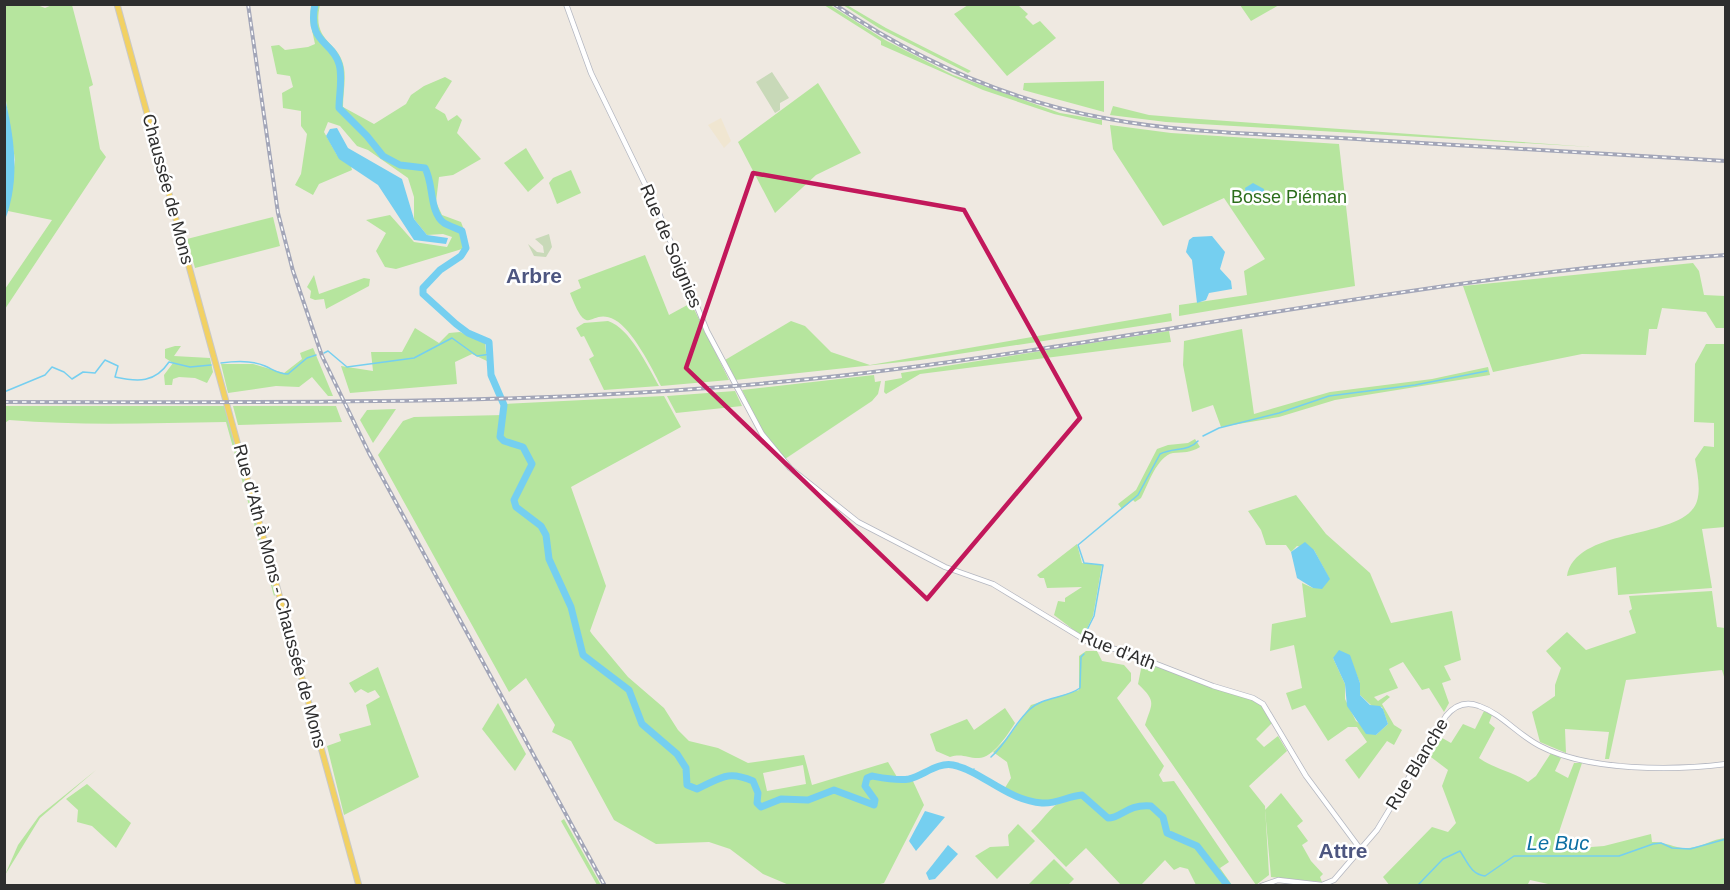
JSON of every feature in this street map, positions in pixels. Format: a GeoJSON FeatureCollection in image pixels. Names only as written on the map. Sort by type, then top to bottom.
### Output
{"type":"FeatureCollection","features":[{"type":"Feature","properties":{"kind":"main road","name":"Chaussée de Mons"},"geometry":{"type":"LineString","coordinates":[[117,4],[218,374]]}},
{"type":"Feature","properties":{"kind":"main road","name":"Rue d'Ath à Mons - Chaussée de Mons"},"geometry":{"type":"LineString","coordinates":[[218,374],[359,885]]}},
{"type":"Feature","properties":{"kind":"street","name":"Rue de Soignies"},"geometry":{"type":"LineString","coordinates":[[566,4],[591,73],[668,232],[707,332],[762,434],[798,475]]}},
{"type":"Feature","properties":{"kind":"street","name":"Rue d'Ath"},"geometry":{"type":"LineString","coordinates":[[798,475],[858,522],[945,567],[993,584],[1090,643],[1123,651],[1214,686],[1253,698],[1263,704],[1306,776],[1360,850]]}},
{"type":"Feature","properties":{"kind":"street","name":"Rue Blanche"},"geometry":{"type":"LineString","coordinates":[[1261,885],[1278,880],[1326,884],[1334,880],[1381,823],[1449,712],[1465,704],[1488,710],[1540,746],[1576,759],[1676,770],[1725,764]]}},
{"type":"Feature","properties":{"kind":"highlighted area"},"geometry":{"type":"Polygon","coordinates":[[[753,173],[964,210],[1080,418],[927,599],[686,368],[753,173]]]}},
{"type":"Feature","properties":{"kind":"shaded area"},"geometry":{"type":"Polygon","coordinates":[[[721,118],[731,141],[724,148],[708,125],[721,118]]]}},
{"type":"Feature","properties":{"kind":"green space"},"geometry":{"type":"Polygon","coordinates":[[[5,5],[37,5],[45,8],[52,5],[72,5],[93,85],[89,87],[100,149],[106,157],[5,309],[5,289],[52,220],[8,211],[15,160],[5,94],[5,5]]]}},
{"type":"Feature","properties":{"kind":"green space"},"geometry":{"type":"Polygon","coordinates":[[[311,5],[320,5],[319,27],[337,52],[344,68],[343,107],[374,124],[406,104],[411,95],[424,86],[445,77],[452,81],[435,108],[445,114],[448,121],[457,115],[462,120],[457,133],[481,159],[453,175],[439,177],[436,202],[442,215],[461,222],[467,238],[462,249],[396,269],[385,267],[376,251],[386,233],[366,220],[390,215],[414,242],[447,247],[452,237],[443,234],[427,235],[414,219],[414,197],[408,178],[368,150],[357,146],[340,126],[328,122],[324,132],[337,155],[351,166],[352,170],[319,184],[313,195],[295,185],[301,174],[307,134],[301,126],[301,111],[283,108],[282,93],[293,87],[290,76],[277,74],[271,46],[279,45],[285,50],[315,44],[310,21],[311,5]]]}},
{"type":"Feature","properties":{"kind":"green space"},"geometry":{"type":"Polygon","coordinates":[[[824,5],[830,5],[885,40],[953,75],[1060,113],[1102,120],[1102,125],[1054,114],[983,90],[881,45],[881,41],[824,5]]]}},
{"type":"Feature","properties":{"kind":"green space"},"geometry":{"type":"Polygon","coordinates":[[[843,5],[847,5],[886,28],[971,71],[968,73],[879,28],[843,5]]]}},
{"type":"Feature","properties":{"kind":"green space"},"geometry":{"type":"Polygon","coordinates":[[[968,5],[1018,5],[1028,14],[1025,17],[1033,25],[1040,21],[1056,38],[1007,76],[954,14],[968,5]]]}},
{"type":"Feature","properties":{"kind":"green space"},"geometry":{"type":"Polygon","coordinates":[[[1240,5],[1279,5],[1251,21],[1240,5]]]}},
{"type":"Feature","properties":{"kind":"green space"},"geometry":{"type":"Polygon","coordinates":[[[772,72],[789,98],[780,103],[780,110],[775,113],[756,82],[772,72]]]}},
{"type":"Feature","properties":{"kind":"green space"},"geometry":{"type":"Polygon","coordinates":[[[1104,81],[1104,112],[1023,90],[1024,83],[1104,81]]]}},
{"type":"Feature","properties":{"kind":"green space"},"geometry":{"type":"Polygon","coordinates":[[[818,83],[861,153],[816,175],[775,213],[738,142],[818,83]]]}},
{"type":"Feature","properties":{"kind":"green space"},"geometry":{"type":"Polygon","coordinates":[[[1113,106],[1149,115],[1591,147],[1166,122],[1110,115],[1113,106]]]}},
{"type":"Feature","properties":{"kind":"green space","name":"Bosse Piéman"},"geometry":{"type":"Polygon","coordinates":[[[1110,125],[1171,133],[1339,144],[1355,286],[1179,316],[1179,305],[1247,295],[1244,271],[1265,259],[1224,198],[1163,226],[1113,149],[1110,125]]]}},
{"type":"Feature","properties":{"kind":"green space"},"geometry":{"type":"Polygon","coordinates":[[[526,148],[544,178],[528,192],[504,163],[526,148]]]}},
{"type":"Feature","properties":{"kind":"green space"},"geometry":{"type":"Polygon","coordinates":[[[571,170],[581,193],[557,204],[549,183],[553,178],[571,170]]]}},
{"type":"Feature","properties":{"kind":"green space"},"geometry":{"type":"Polygon","coordinates":[[[273,217],[280,246],[195,268],[187,239],[273,217]]]}},
{"type":"Feature","properties":{"kind":"green space"},"geometry":{"type":"Polygon","coordinates":[[[549,234],[552,247],[546,257],[534,256],[528,244],[537,252],[544,253],[543,246],[535,239],[549,234]]]}},
{"type":"Feature","properties":{"kind":"green space"},"geometry":{"type":"Polygon","coordinates":[[[645,255],[669,315],[691,303],[729,380],[661,386],[641,350],[621,325],[606,317],[586,320],[581,316],[570,293],[581,288],[578,280],[645,255]]]}},
{"type":"Feature","properties":{"kind":"green space"},"geometry":{"type":"Polygon","coordinates":[[[1693,263],[1699,271],[1704,295],[1725,296],[1725,328],[1716,328],[1706,312],[1662,308],[1657,329],[1649,329],[1646,355],[1582,354],[1493,372],[1463,286],[1693,263]]]}},
{"type":"Feature","properties":{"kind":"green space"},"geometry":{"type":"Polygon","coordinates":[[[314,275],[319,294],[364,278],[370,279],[369,286],[326,309],[324,299],[310,298],[311,291],[307,287],[314,275]]]}},
{"type":"Feature","properties":{"kind":"green space"},"geometry":{"type":"Polygon","coordinates":[[[1171,313],[1172,321],[920,360],[735,380],[725,360],[791,321],[805,326],[831,352],[870,365],[1171,313]]]}},
{"type":"Feature","properties":{"kind":"green space"},"geometry":{"type":"Polygon","coordinates":[[[608,321],[624,331],[644,359],[659,386],[604,390],[589,359],[594,356],[584,336],[581,337],[576,328],[584,323],[608,321]]]}},
{"type":"Feature","properties":{"kind":"green space"},"geometry":{"type":"Polygon","coordinates":[[[415,328],[439,343],[449,333],[460,332],[485,343],[487,361],[472,354],[455,362],[457,384],[350,393],[341,366],[373,371],[371,352],[402,352],[415,328]]]}},
{"type":"Feature","properties":{"kind":"green space"},"geometry":{"type":"Polygon","coordinates":[[[1242,329],[1254,414],[1330,392],[1432,379],[1488,367],[1490,375],[1335,400],[1279,417],[1221,427],[1213,405],[1192,412],[1183,365],[1184,341],[1242,329]]]}},
{"type":"Feature","properties":{"kind":"green space"},"geometry":{"type":"Polygon","coordinates":[[[1169,331],[1171,342],[920,374],[886,394],[884,392],[885,381],[902,378],[901,373],[1169,331]]]}},
{"type":"Feature","properties":{"kind":"green space"},"geometry":{"type":"Polygon","coordinates":[[[1706,344],[1726,344],[1725,527],[1702,529],[1712,588],[1618,595],[1616,567],[1567,576],[1575,560],[1589,548],[1673,522],[1688,514],[1697,501],[1699,485],[1695,459],[1704,446],[1714,447],[1714,423],[1694,422],[1695,364],[1706,344]]]}},
{"type":"Feature","properties":{"kind":"green space"},"geometry":{"type":"Polygon","coordinates":[[[181,346],[174,356],[210,358],[213,372],[207,383],[195,378],[179,377],[173,379],[172,385],[165,385],[164,375],[173,363],[165,358],[165,349],[181,346]]]}},
{"type":"Feature","properties":{"kind":"green space"},"geometry":{"type":"Polygon","coordinates":[[[313,348],[333,396],[328,396],[312,377],[299,387],[276,386],[228,393],[221,364],[253,364],[284,373],[302,359],[300,353],[313,348]]]}},
{"type":"Feature","properties":{"kind":"green space"},"geometry":{"type":"Polygon","coordinates":[[[874,375],[875,382],[881,381],[878,394],[872,401],[785,459],[763,433],[742,390],[874,375]]]}},
{"type":"Feature","properties":{"kind":"green space"},"geometry":{"type":"Polygon","coordinates":[[[735,391],[742,406],[676,413],[667,396],[735,391]]]}},
{"type":"Feature","properties":{"kind":"green space"},"geometry":{"type":"Polygon","coordinates":[[[664,396],[681,427],[571,487],[606,586],[590,631],[628,677],[664,708],[678,730],[689,741],[718,748],[748,763],[804,755],[812,785],[888,762],[897,777],[912,779],[924,805],[884,883],[872,886],[789,885],[763,874],[730,849],[709,842],[656,844],[614,820],[571,741],[552,732],[555,725],[526,678],[509,692],[378,455],[403,421],[414,417],[504,415],[505,404],[664,396]],[[803,765],[763,773],[767,791],[806,784],[803,765]]]}},
{"type":"Feature","properties":{"kind":"green space"},"geometry":{"type":"Polygon","coordinates":[[[5,406],[225,406],[275,595],[226,422],[90,424],[9,420],[5,423],[5,406]]]}},
{"type":"Feature","properties":{"kind":"green space"},"geometry":{"type":"Polygon","coordinates":[[[233,406],[336,406],[342,422],[238,425],[233,406]]]}},
{"type":"Feature","properties":{"kind":"green space"},"geometry":{"type":"Polygon","coordinates":[[[396,409],[373,443],[360,420],[367,410],[396,409]]]}},
{"type":"Feature","properties":{"kind":"green space"},"geometry":{"type":"Polygon","coordinates":[[[1195,439],[1200,447],[1167,455],[1158,465],[1141,498],[1135,502],[1133,500],[1122,509],[1118,504],[1136,490],[1157,449],[1168,445],[1188,443],[1195,439]]]}},
{"type":"Feature","properties":{"kind":"green space"},"geometry":{"type":"Polygon","coordinates":[[[1296,495],[1326,534],[1370,573],[1391,623],[1452,611],[1461,660],[1444,666],[1451,680],[1442,683],[1449,703],[1444,712],[1429,688],[1422,690],[1403,662],[1389,669],[1398,688],[1374,697],[1378,701],[1387,695],[1390,697],[1382,704],[1394,725],[1402,730],[1394,745],[1387,741],[1359,779],[1345,760],[1367,742],[1357,727],[1348,727],[1328,741],[1305,705],[1292,710],[1286,693],[1302,688],[1294,645],[1270,651],[1272,624],[1306,617],[1302,583],[1313,588],[1329,578],[1314,550],[1297,546],[1291,552],[1286,545],[1266,545],[1261,530],[1248,511],[1296,495]],[[1349,656],[1333,658],[1345,684],[1345,699],[1356,721],[1376,735],[1388,724],[1382,707],[1372,706],[1360,695],[1360,683],[1349,656]]]}},
{"type":"Feature","properties":{"kind":"green space"},"geometry":{"type":"Polygon","coordinates":[[[1077,544],[1082,563],[1102,565],[1093,616],[1083,637],[1054,615],[1058,601],[1065,602],[1065,598],[1082,587],[1047,588],[1044,578],[1037,575],[1077,544]]]}},
{"type":"Feature","properties":{"kind":"green space"},"geometry":{"type":"Polygon","coordinates":[[[1712,591],[1717,627],[1725,628],[1725,680],[1722,670],[1626,680],[1609,759],[1605,759],[1609,732],[1565,729],[1566,753],[1540,742],[1532,712],[1555,696],[1555,685],[1561,668],[1546,651],[1567,632],[1586,650],[1636,633],[1629,611],[1632,609],[1629,596],[1712,591]]]}},
{"type":"Feature","properties":{"kind":"green space"},"geometry":{"type":"Polygon","coordinates":[[[1086,651],[1097,651],[1102,661],[1124,665],[1131,673],[1131,681],[1117,698],[1164,766],[1159,775],[1163,782],[1174,781],[1229,862],[1220,868],[1232,885],[1196,885],[1188,869],[1180,867],[1174,870],[1165,860],[1141,885],[1121,885],[1086,848],[1066,867],[1031,831],[1050,810],[1062,801],[1040,803],[1003,791],[1011,778],[1007,762],[993,752],[1010,735],[1031,705],[1079,690],[1079,656],[1086,651]]]}},
{"type":"Feature","properties":{"kind":"green space"},"geometry":{"type":"Polygon","coordinates":[[[1143,659],[1263,704],[1273,722],[1256,739],[1264,747],[1278,736],[1287,751],[1249,786],[1265,806],[1269,875],[1256,885],[1145,725],[1151,703],[1148,695],[1138,684],[1143,659]]]}},
{"type":"Feature","properties":{"kind":"green space"},"geometry":{"type":"Polygon","coordinates":[[[378,667],[419,777],[344,815],[327,746],[341,741],[339,734],[371,725],[366,705],[380,697],[375,690],[368,693],[361,689],[355,693],[349,683],[378,667]]]}},
{"type":"Feature","properties":{"kind":"green space"},"geometry":{"type":"Polygon","coordinates":[[[498,703],[526,754],[515,771],[482,729],[498,703]]]}},
{"type":"Feature","properties":{"kind":"green space"},"geometry":{"type":"Polygon","coordinates":[[[1005,708],[1015,723],[999,745],[989,754],[978,758],[950,757],[936,751],[930,734],[967,719],[974,730],[1005,708]]]}},
{"type":"Feature","properties":{"kind":"green space"},"geometry":{"type":"Polygon","coordinates":[[[1484,711],[1492,715],[1489,723],[1495,728],[1479,758],[1485,762],[1528,782],[1536,776],[1551,753],[1561,758],[1555,771],[1568,778],[1574,763],[1582,763],[1553,850],[1604,846],[1651,834],[1652,842],[1684,848],[1725,838],[1725,885],[1557,886],[1530,880],[1527,886],[1390,886],[1383,877],[1432,827],[1448,832],[1456,823],[1442,786],[1448,770],[1427,754],[1437,735],[1451,743],[1463,724],[1475,729],[1484,711]]]}},
{"type":"Feature","properties":{"kind":"green space"},"geometry":{"type":"Polygon","coordinates":[[[96,770],[40,818],[5,875],[18,845],[39,816],[96,770]]]}},
{"type":"Feature","properties":{"kind":"green space"},"geometry":{"type":"Polygon","coordinates":[[[87,784],[131,823],[116,848],[92,826],[77,822],[78,810],[66,799],[87,784]]]}},
{"type":"Feature","properties":{"kind":"green space"},"geometry":{"type":"Polygon","coordinates":[[[1281,793],[1303,821],[1297,826],[1308,841],[1302,845],[1311,861],[1323,874],[1320,877],[1322,882],[1271,877],[1265,810],[1281,793]]]}},
{"type":"Feature","properties":{"kind":"green space"},"geometry":{"type":"Polygon","coordinates":[[[564,819],[601,885],[597,885],[561,821],[564,819]]]}},
{"type":"Feature","properties":{"kind":"green space"},"geometry":{"type":"Polygon","coordinates":[[[1018,824],[1035,841],[997,879],[975,856],[990,847],[1009,846],[1008,835],[1018,824]]]}},
{"type":"Feature","properties":{"kind":"green space"},"geometry":{"type":"Polygon","coordinates":[[[1054,859],[1074,879],[1068,885],[1028,885],[1054,859]]]}},
{"type":"Feature","properties":{"kind":"water"},"geometry":{"type":"Polygon","coordinates":[[[4,94],[11,126],[14,157],[13,188],[5,220],[4,94]]]}},
{"type":"Feature","properties":{"kind":"water"},"geometry":{"type":"Polygon","coordinates":[[[337,128],[348,148],[402,179],[414,219],[427,235],[448,238],[446,244],[414,240],[378,185],[339,159],[326,136],[330,129],[337,128]]]}},
{"type":"Feature","properties":{"kind":"water"},"geometry":{"type":"Polygon","coordinates":[[[1253,183],[1264,189],[1265,200],[1254,199],[1246,194],[1245,188],[1253,183]]]}},
{"type":"Feature","properties":{"kind":"water"},"geometry":{"type":"Polygon","coordinates":[[[1212,236],[1225,252],[1220,269],[1231,281],[1232,289],[1209,293],[1206,300],[1197,303],[1192,260],[1186,252],[1189,240],[1193,237],[1212,236]]]}},
{"type":"Feature","properties":{"kind":"water"},"geometry":{"type":"Polygon","coordinates":[[[1305,542],[1314,550],[1330,579],[1322,589],[1313,588],[1297,578],[1291,552],[1305,542]]]}},
{"type":"Feature","properties":{"kind":"water"},"geometry":{"type":"Polygon","coordinates":[[[1339,650],[1350,655],[1360,683],[1360,695],[1370,705],[1380,706],[1383,709],[1388,724],[1376,735],[1366,734],[1347,706],[1345,684],[1333,658],[1339,650]]]}},
{"type":"Feature","properties":{"kind":"water"},"geometry":{"type":"Polygon","coordinates":[[[925,811],[945,817],[916,851],[909,841],[925,811]]]}},
{"type":"Feature","properties":{"kind":"water"},"geometry":{"type":"Polygon","coordinates":[[[948,845],[958,854],[935,879],[929,880],[926,873],[948,845]]]}},
{"type":"Feature","properties":{"kind":"waterway"},"geometry":{"type":"LineString","coordinates":[[315,4],[314,27],[321,40],[336,56],[339,64],[341,80],[339,108],[383,156],[400,165],[425,168],[439,218],[444,223],[462,231],[466,248],[461,256],[440,270],[423,288],[423,294],[468,333],[489,342],[491,375],[504,405],[500,437],[504,441],[523,447],[532,464],[514,500],[516,507],[541,526],[546,535],[549,559],[571,607],[583,655],[629,690],[642,724],[677,754],[686,768],[687,785],[697,789],[724,777],[737,776],[753,781],[758,793],[757,803],[761,807],[781,799],[808,800],[834,790],[874,805],[875,800],[865,786],[867,778],[872,776],[909,779],[936,767],[953,765],[964,768],[1017,797],[1029,801],[1047,803],[1082,795],[1108,818],[1136,807],[1151,806],[1163,817],[1167,833],[1197,846],[1228,886]]}},
{"type":"Feature","properties":{"kind":"waterway"},"geometry":{"type":"LineString","coordinates":[[324,353],[328,351],[347,367],[414,358],[452,338],[477,356],[491,354]]}},
{"type":"Feature","properties":{"kind":"waterway"},"geometry":{"type":"LineString","coordinates":[[221,363],[238,361],[255,363],[279,373],[288,374],[307,358],[316,355]]}},
{"type":"Feature","properties":{"kind":"waterway"},"geometry":{"type":"LineString","coordinates":[[4,392],[45,375],[52,367],[64,372],[72,379],[83,372],[95,373],[105,360],[118,366],[115,377],[131,380],[152,377],[164,369],[169,362],[190,367],[211,365]]}},
{"type":"Feature","properties":{"kind":"waterway"},"geometry":{"type":"LineString","coordinates":[[1203,436],[1219,428],[1279,413],[1329,396],[1415,385],[1487,371]]}},
{"type":"Feature","properties":{"kind":"waterway"},"geometry":{"type":"LineString","coordinates":[[1084,636],[1094,616],[1103,565],[1084,563],[1078,545],[1138,495],[1160,454],[1190,447],[1198,441]]}},
{"type":"Feature","properties":{"kind":"waterway"},"geometry":{"type":"LineString","coordinates":[[991,757],[1002,746],[1024,715],[1035,705],[1080,688],[1081,657],[1084,654]]}},
{"type":"Feature","properties":{"kind":"waterway"},"geometry":{"type":"LineString","coordinates":[[970,772],[974,769]]}},
{"type":"Feature","properties":{"kind":"waterway","name":"Le Buc"},"geometry":{"type":"LineString","coordinates":[[1417,886],[1443,859],[1460,851],[1473,870],[1485,876],[1514,856],[1619,856],[1653,844],[1661,843],[1672,848],[1690,849],[1726,839]]}},
{"type":"Feature","properties":{"kind":"railway"},"geometry":{"type":"LineString","coordinates":[[248,4],[278,213],[293,271],[322,356],[369,453],[605,886]]}},
{"type":"Feature","properties":{"kind":"railway"},"geometry":{"type":"LineString","coordinates":[[834,4],[897,43],[998,89],[1068,110],[1137,124],[1203,131],[1726,161]]}},
{"type":"Feature","properties":{"kind":"railway"},"geometry":{"type":"LineString","coordinates":[[4,402],[321,402],[532,398],[742,385],[957,361],[1505,278],[1726,255]]}},
{"type":"Feature","properties":{"kind":"district","name":"Arbre"},"geometry":{"type":"Point","coordinates":[534,275]}},
{"type":"Feature","properties":{"kind":"district","name":"Attre"},"geometry":{"type":"Point","coordinates":[1343,850]}}]}
